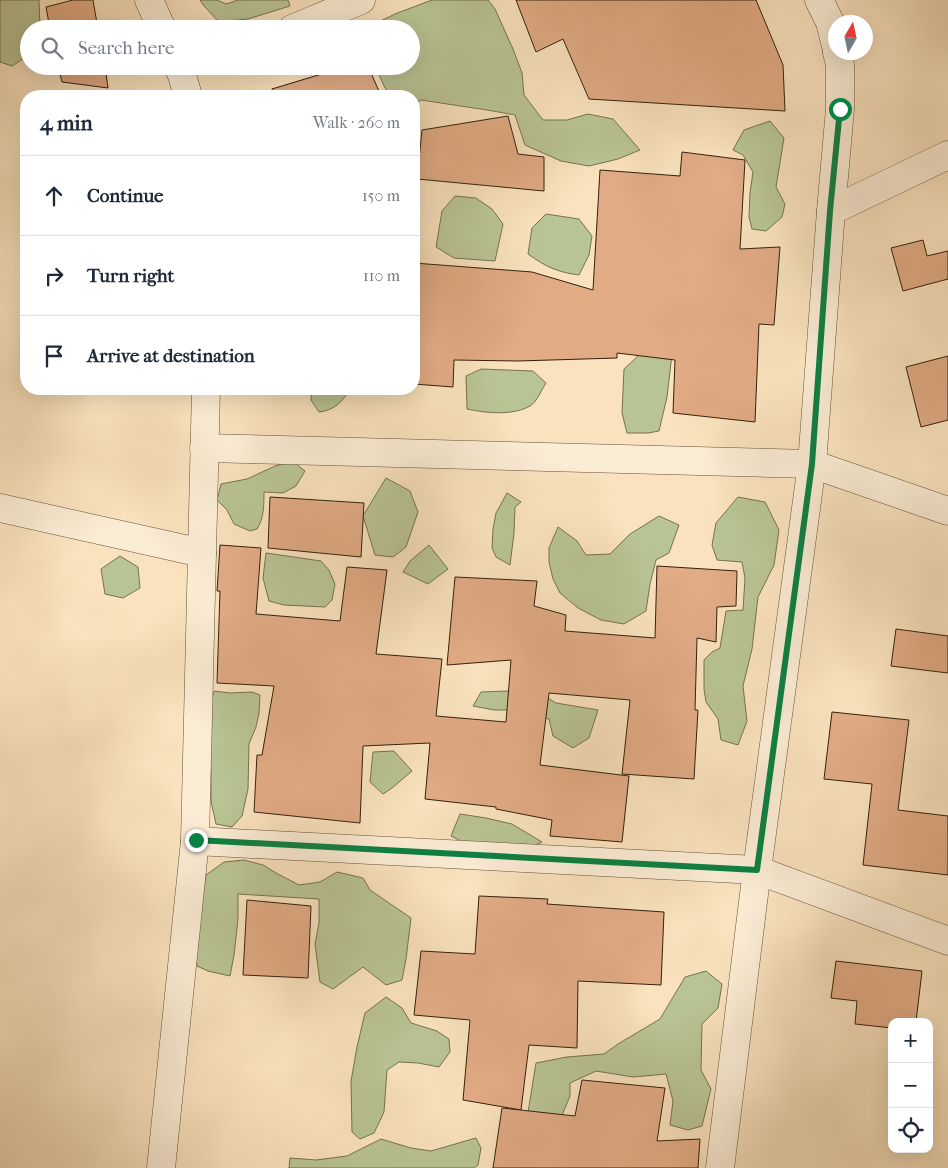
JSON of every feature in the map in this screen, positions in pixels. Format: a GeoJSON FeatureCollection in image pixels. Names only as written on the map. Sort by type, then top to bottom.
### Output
{"type":"FeatureCollection","features":[{"type":"Feature","properties":{"kind":"street"},"geometry":{"type":"LineString","coordinates":[[149,0],[158,20]]}},
{"type":"Feature","properties":{"kind":"street"},"geometry":{"type":"LineString","coordinates":[[313,20],[360,0]]}},
{"type":"Feature","properties":{"kind":"street"},"geometry":{"type":"LineString","coordinates":[[819,0],[828,18]]}},
{"type":"Feature","properties":{"kind":"street"},"geometry":{"type":"LineString","coordinates":[[720,1168],[757,870],[812,464],[830,211],[840,109],[839,60]]}},
{"type":"Feature","properties":{"kind":"street"},"geometry":{"type":"LineString","coordinates":[[830,211],[948,155]]}},
{"type":"Feature","properties":{"kind":"street"},"geometry":{"type":"LineString","coordinates":[[161,1168],[196,840],[206,395]]}},
{"type":"Feature","properties":{"kind":"street"},"geometry":{"type":"LineString","coordinates":[[204,448],[812,464],[948,510]]}},
{"type":"Feature","properties":{"kind":"street"},"geometry":{"type":"LineString","coordinates":[[0,508],[202,553]]}},
{"type":"Feature","properties":{"kind":"street"},"geometry":{"type":"LineString","coordinates":[[196,840],[757,870],[948,940]]}},
{"type":"Feature","properties":{"kind":"green space"},"geometry":{"type":"Polygon","coordinates":[[[0,0],[39,0],[40,20],[20,20],[20,61],[12,66],[0,62],[0,0]]]}},
{"type":"Feature","properties":{"kind":"green space"},"geometry":{"type":"Polygon","coordinates":[[[200,0],[217,0],[226,4],[238,0],[288,0],[290,6],[248,19],[217,20],[200,0]]]}},
{"type":"Feature","properties":{"kind":"green space"},"geometry":{"type":"Polygon","coordinates":[[[432,0],[488,0],[495,9],[513,49],[522,73],[524,95],[543,120],[567,120],[588,114],[613,119],[640,150],[618,159],[589,166],[561,161],[525,145],[515,115],[420,101],[420,90],[387,90],[379,75],[420,75],[420,20],[383,20],[432,0]]]}},
{"type":"Feature","properties":{"kind":"green space"},"geometry":{"type":"Polygon","coordinates":[[[770,121],[784,138],[776,187],[785,204],[782,217],[766,231],[752,229],[749,217],[753,172],[743,155],[733,150],[744,130],[770,121]]]}},
{"type":"Feature","properties":{"kind":"green space"},"geometry":{"type":"Polygon","coordinates":[[[455,196],[476,198],[492,209],[503,224],[495,261],[454,258],[436,247],[442,211],[455,196]]]}},
{"type":"Feature","properties":{"kind":"green space"},"geometry":{"type":"Polygon","coordinates":[[[546,214],[579,219],[592,236],[589,255],[579,275],[552,268],[528,254],[532,228],[546,214]]]}},
{"type":"Feature","properties":{"kind":"green space"},"geometry":{"type":"Polygon","coordinates":[[[640,331],[672,354],[667,397],[659,431],[627,433],[622,413],[624,369],[638,356],[640,331]]]}},
{"type":"Feature","properties":{"kind":"green space"},"geometry":{"type":"Polygon","coordinates":[[[481,369],[533,371],[546,383],[534,402],[523,409],[499,413],[467,409],[466,376],[481,369]]]}},
{"type":"Feature","properties":{"kind":"green space"},"geometry":{"type":"Polygon","coordinates":[[[311,395],[346,395],[338,405],[319,412],[311,400],[311,395]]]}},
{"type":"Feature","properties":{"kind":"green space"},"geometry":{"type":"Polygon","coordinates":[[[292,461],[305,471],[296,486],[283,493],[264,492],[264,507],[257,529],[250,531],[234,524],[227,510],[217,500],[221,484],[247,479],[275,466],[292,461]]]}},
{"type":"Feature","properties":{"kind":"green space"},"geometry":{"type":"Polygon","coordinates":[[[386,478],[410,491],[418,512],[406,547],[393,557],[375,555],[363,516],[386,478]]]}},
{"type":"Feature","properties":{"kind":"green space"},"geometry":{"type":"Polygon","coordinates":[[[507,493],[521,502],[515,507],[510,565],[496,557],[492,548],[496,513],[507,493]]]}},
{"type":"Feature","properties":{"kind":"green space"},"geometry":{"type":"Polygon","coordinates":[[[738,497],[765,502],[779,530],[774,565],[758,597],[752,649],[743,686],[747,721],[738,745],[721,740],[718,719],[706,702],[704,660],[712,652],[720,648],[726,611],[743,610],[745,578],[742,562],[717,560],[712,545],[716,523],[738,497]]]}},
{"type":"Feature","properties":{"kind":"green space"},"geometry":{"type":"Polygon","coordinates":[[[659,516],[679,525],[669,553],[656,560],[646,611],[624,624],[601,620],[578,608],[560,593],[553,579],[549,562],[549,548],[558,527],[577,541],[586,555],[610,554],[630,534],[659,516]]]}},
{"type":"Feature","properties":{"kind":"green space"},"geometry":{"type":"Polygon","coordinates":[[[429,545],[448,569],[428,584],[403,572],[410,561],[429,545]]]}},
{"type":"Feature","properties":{"kind":"green space"},"geometry":{"type":"Polygon","coordinates":[[[266,553],[321,561],[329,570],[335,584],[332,600],[325,607],[284,605],[269,601],[263,578],[266,553]]]}},
{"type":"Feature","properties":{"kind":"green space"},"geometry":{"type":"Polygon","coordinates":[[[120,556],[138,567],[140,588],[123,598],[105,594],[101,569],[120,556]]]}},
{"type":"Feature","properties":{"kind":"green space"},"geometry":{"type":"Polygon","coordinates":[[[214,691],[230,693],[252,692],[260,695],[256,727],[249,744],[248,789],[242,816],[232,827],[216,824],[211,801],[209,710],[214,691]]]}},
{"type":"Feature","properties":{"kind":"green space"},"geometry":{"type":"Polygon","coordinates":[[[507,691],[543,695],[556,703],[598,710],[589,738],[573,748],[553,736],[549,719],[508,710],[494,710],[473,706],[481,692],[507,691]]]}},
{"type":"Feature","properties":{"kind":"green space"},"geometry":{"type":"Polygon","coordinates":[[[394,751],[412,771],[383,794],[370,782],[373,752],[394,751]]]}},
{"type":"Feature","properties":{"kind":"green space"},"geometry":{"type":"Polygon","coordinates":[[[460,814],[512,824],[542,842],[530,847],[465,843],[451,836],[460,814]]]}},
{"type":"Feature","properties":{"kind":"green space"},"geometry":{"type":"Polygon","coordinates":[[[244,860],[263,865],[299,885],[320,882],[337,872],[363,878],[370,890],[411,918],[402,980],[386,985],[363,967],[333,989],[320,982],[315,944],[319,923],[319,899],[238,894],[238,919],[230,976],[208,971],[197,966],[195,944],[206,875],[224,862],[244,860]]]}},
{"type":"Feature","properties":{"kind":"green space"},"geometry":{"type":"Polygon","coordinates":[[[706,971],[722,984],[718,1008],[702,1024],[701,1070],[711,1089],[702,1126],[688,1130],[670,1125],[673,1101],[666,1074],[633,1077],[596,1071],[570,1083],[570,1096],[552,1139],[526,1125],[536,1063],[567,1057],[604,1054],[660,1019],[685,977],[706,971]]]}},
{"type":"Feature","properties":{"kind":"green space"},"geometry":{"type":"Polygon","coordinates":[[[386,997],[402,1008],[411,1023],[437,1031],[449,1039],[450,1052],[439,1067],[399,1062],[387,1070],[384,1112],[374,1133],[360,1139],[352,1132],[351,1081],[357,1047],[365,1013],[386,997]]]}},
{"type":"Feature","properties":{"kind":"green space"},"geometry":{"type":"Polygon","coordinates":[[[476,1138],[481,1148],[478,1165],[474,1168],[289,1168],[290,1158],[316,1160],[347,1156],[381,1139],[411,1148],[431,1151],[476,1138]]]}},
{"type":"Feature","properties":{"kind":"building"},"geometry":{"type":"Polygon","coordinates":[[[73,0],[93,0],[96,20],[48,20],[46,7],[73,0]]]}},
{"type":"Feature","properties":{"kind":"building"},"geometry":{"type":"Polygon","coordinates":[[[516,0],[756,0],[783,65],[785,111],[589,99],[563,39],[536,52],[516,0]]]}},
{"type":"Feature","properties":{"kind":"building"},"geometry":{"type":"Polygon","coordinates":[[[60,75],[106,75],[108,88],[62,82],[60,75]]]}},
{"type":"Feature","properties":{"kind":"building"},"geometry":{"type":"Polygon","coordinates":[[[318,75],[372,75],[378,90],[272,90],[318,75]]]}},
{"type":"Feature","properties":{"kind":"building"},"geometry":{"type":"Polygon","coordinates":[[[508,116],[518,154],[544,157],[544,191],[420,179],[422,130],[508,116]]]}},
{"type":"Feature","properties":{"kind":"building"},"geometry":{"type":"Polygon","coordinates":[[[682,152],[745,160],[740,249],[780,247],[774,325],[759,324],[755,422],[673,413],[675,360],[617,353],[617,358],[518,361],[454,360],[453,387],[420,384],[420,263],[532,272],[593,290],[600,170],[680,176],[682,152]]]}},
{"type":"Feature","properties":{"kind":"building"},"geometry":{"type":"Polygon","coordinates":[[[923,240],[927,256],[948,251],[948,279],[903,291],[891,248],[923,240]]]}},
{"type":"Feature","properties":{"kind":"building"},"geometry":{"type":"Polygon","coordinates":[[[948,356],[948,420],[921,427],[906,367],[948,356]]]}},
{"type":"Feature","properties":{"kind":"building"},"geometry":{"type":"Polygon","coordinates":[[[270,497],[364,503],[361,557],[268,548],[270,497]]]}},
{"type":"Feature","properties":{"kind":"building"},"geometry":{"type":"Polygon","coordinates":[[[220,545],[261,548],[256,614],[340,621],[347,567],[387,570],[376,654],[442,659],[436,716],[506,722],[511,660],[447,665],[455,577],[537,581],[534,606],[566,615],[565,631],[655,638],[657,566],[737,571],[736,606],[717,607],[716,642],[697,638],[695,710],[698,710],[694,779],[622,774],[630,700],[549,693],[540,765],[629,776],[622,842],[550,836],[552,820],[496,809],[496,807],[425,799],[430,743],[363,746],[360,823],[254,812],[257,755],[262,755],[274,686],[217,683],[220,591],[217,591],[220,545]]]}},
{"type":"Feature","properties":{"kind":"building"},"geometry":{"type":"Polygon","coordinates":[[[896,629],[948,636],[948,673],[891,666],[896,629]]]}},
{"type":"Feature","properties":{"kind":"building"},"geometry":{"type":"Polygon","coordinates":[[[832,712],[909,720],[898,810],[948,816],[948,875],[863,865],[872,784],[824,779],[832,712]]]}},
{"type":"Feature","properties":{"kind":"building"},"geometry":{"type":"Polygon","coordinates":[[[479,896],[548,899],[547,904],[664,912],[661,985],[578,981],[577,1048],[529,1045],[521,1110],[463,1100],[470,1020],[414,1015],[421,951],[475,954],[479,896]]]}},
{"type":"Feature","properties":{"kind":"building"},"geometry":{"type":"Polygon","coordinates":[[[247,900],[311,906],[308,978],[243,975],[247,900]]]}},
{"type":"Feature","properties":{"kind":"building"},"geometry":{"type":"Polygon","coordinates":[[[836,961],[922,971],[916,1018],[888,1018],[888,1028],[855,1024],[857,1001],[831,998],[836,961]]]}},
{"type":"Feature","properties":{"kind":"building"},"geometry":{"type":"Polygon","coordinates":[[[582,1080],[665,1088],[657,1141],[700,1139],[698,1168],[493,1168],[502,1108],[575,1116],[582,1080]]]}},
{"type":"Feature","properties":{"kind":"route"},"geometry":{"type":"LineString","coordinates":[[196,840],[757,870],[812,464],[830,211],[840,109]]}}]}
